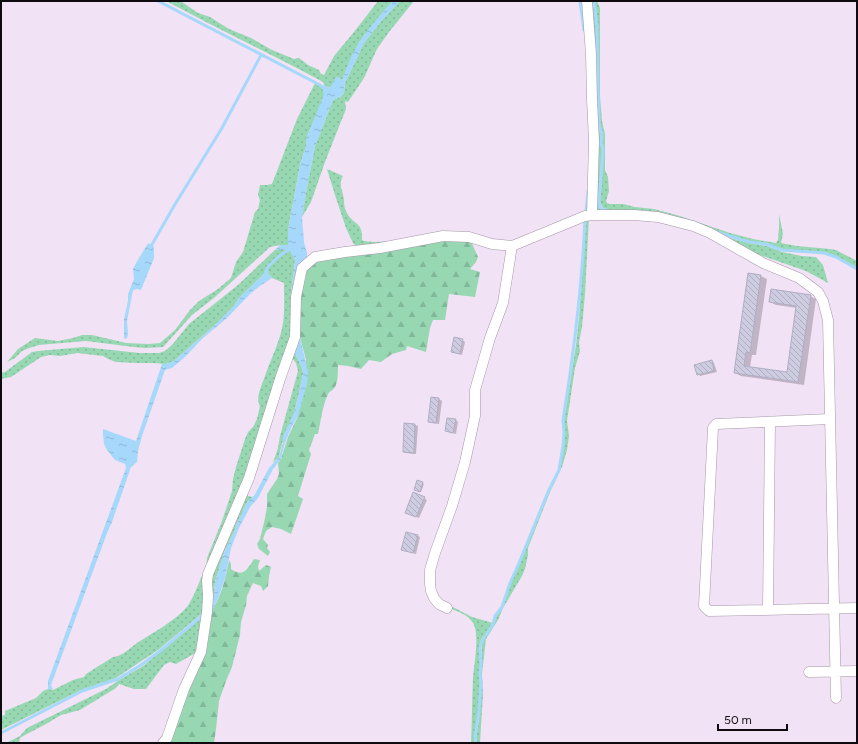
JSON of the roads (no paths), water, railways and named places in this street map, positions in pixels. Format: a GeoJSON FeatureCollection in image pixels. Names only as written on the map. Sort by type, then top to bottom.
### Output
{"type":"FeatureCollection","features":[{"type":"Feature","properties":{"kind":"street"},"geometry":{"type":"LineString","coordinates":[[587,1],[591,54],[594,141],[592,215]]}},
{"type":"Feature","properties":{"kind":"street"},"geometry":{"type":"LineString","coordinates":[[163,743],[167,738],[184,689],[201,652],[208,612],[208,574],[249,478],[280,379],[295,337],[296,297],[302,268],[315,257],[380,248],[443,236],[469,237],[492,244],[512,246],[592,215],[634,215],[658,217],[693,226],[710,233],[763,263],[799,278],[818,292],[823,301],[828,320],[836,698]]}},
{"type":"Feature","properties":{"kind":"street"},"geometry":{"type":"LineString","coordinates":[[447,608],[439,604],[434,598],[430,584],[430,570],[465,462],[475,416],[475,390],[490,338],[503,303],[512,246]]}},
{"type":"Feature","properties":{"kind":"street"},"geometry":{"type":"LineString","coordinates":[[830,419],[716,424],[712,428],[704,606],[709,611],[857,608]]}},
{"type":"Feature","properties":{"kind":"street"},"geometry":{"type":"LineString","coordinates":[[768,610],[770,422]]}},
{"type":"Feature","properties":{"kind":"street"},"geometry":{"type":"LineString","coordinates":[[809,672],[857,671]]}},
{"type":"Feature","properties":{"kind":"water"},"geometry":{"type":"Polygon","coordinates":[[[393,1],[400,1],[382,20],[364,43],[345,83],[344,93],[340,97],[333,100],[315,146],[302,217],[304,242],[307,253],[307,266],[299,294],[299,333],[308,372],[307,384],[298,416],[285,443],[281,459],[273,469],[258,498],[250,507],[239,528],[231,548],[225,578],[219,596],[210,612],[215,582],[225,550],[246,504],[254,496],[269,468],[279,457],[283,443],[283,436],[294,413],[300,389],[303,373],[293,349],[290,302],[295,260],[290,250],[275,250],[280,245],[288,245],[288,230],[300,165],[306,146],[306,139],[324,94],[322,88],[324,85],[330,88],[336,77],[342,80],[358,44],[393,1]]]}},
{"type":"Feature","properties":{"kind":"water"},"geometry":{"type":"Polygon","coordinates":[[[149,243],[154,247],[154,258],[141,290],[133,290],[127,321],[128,335],[125,339],[124,319],[128,294],[134,279],[133,269],[149,243]]]}},
{"type":"Feature","properties":{"kind":"water"},"geometry":{"type":"Polygon","coordinates":[[[264,269],[272,278],[252,292],[227,318],[203,338],[185,357],[172,368],[165,370],[142,436],[137,462],[131,467],[51,685],[53,690],[48,689],[48,681],[126,468],[125,464],[115,460],[107,450],[104,444],[103,429],[136,441],[162,364],[174,361],[216,324],[234,306],[239,298],[264,274],[264,269]]]}},
{"type":"Feature","properties":{"kind":"waterway"},"geometry":{"type":"LineString","coordinates":[[158,1],[326,89]]}},
{"type":"Feature","properties":{"kind":"waterway"},"geometry":{"type":"LineString","coordinates":[[580,1],[584,30]]}},
{"type":"Feature","properties":{"kind":"waterway"},"geometry":{"type":"LineString","coordinates":[[594,1],[597,28],[599,125],[602,134],[601,143]]}},
{"type":"Feature","properties":{"kind":"waterway"},"geometry":{"type":"LineString","coordinates":[[150,248],[222,128],[261,55]]}},
{"type":"Feature","properties":{"kind":"waterway"},"geometry":{"type":"LineString","coordinates":[[598,142],[602,145],[603,150],[599,202],[600,207],[603,210],[607,210]]}},
{"type":"Feature","properties":{"kind":"waterway"},"geometry":{"type":"LineString","coordinates":[[586,213],[588,191]]}},
{"type":"Feature","properties":{"kind":"waterway"},"geometry":{"type":"LineString","coordinates":[[476,743],[475,737],[481,683],[480,647],[482,641],[493,624],[495,616],[502,607],[510,583],[548,492],[559,470],[563,446],[563,420],[571,370],[580,294],[585,219]]}},
{"type":"Feature","properties":{"kind":"waterway"},"geometry":{"type":"LineString","coordinates":[[717,232],[749,242],[766,244],[782,250],[824,253],[836,257],[857,269]]}},
{"type":"Feature","properties":{"kind":"waterway"},"geometry":{"type":"LineString","coordinates":[[267,276],[267,268],[279,256],[292,248]]}},
{"type":"Feature","properties":{"kind":"waterway"},"geometry":{"type":"LineString","coordinates":[[1,733],[82,691],[118,679],[160,651],[203,615]]}}]}
